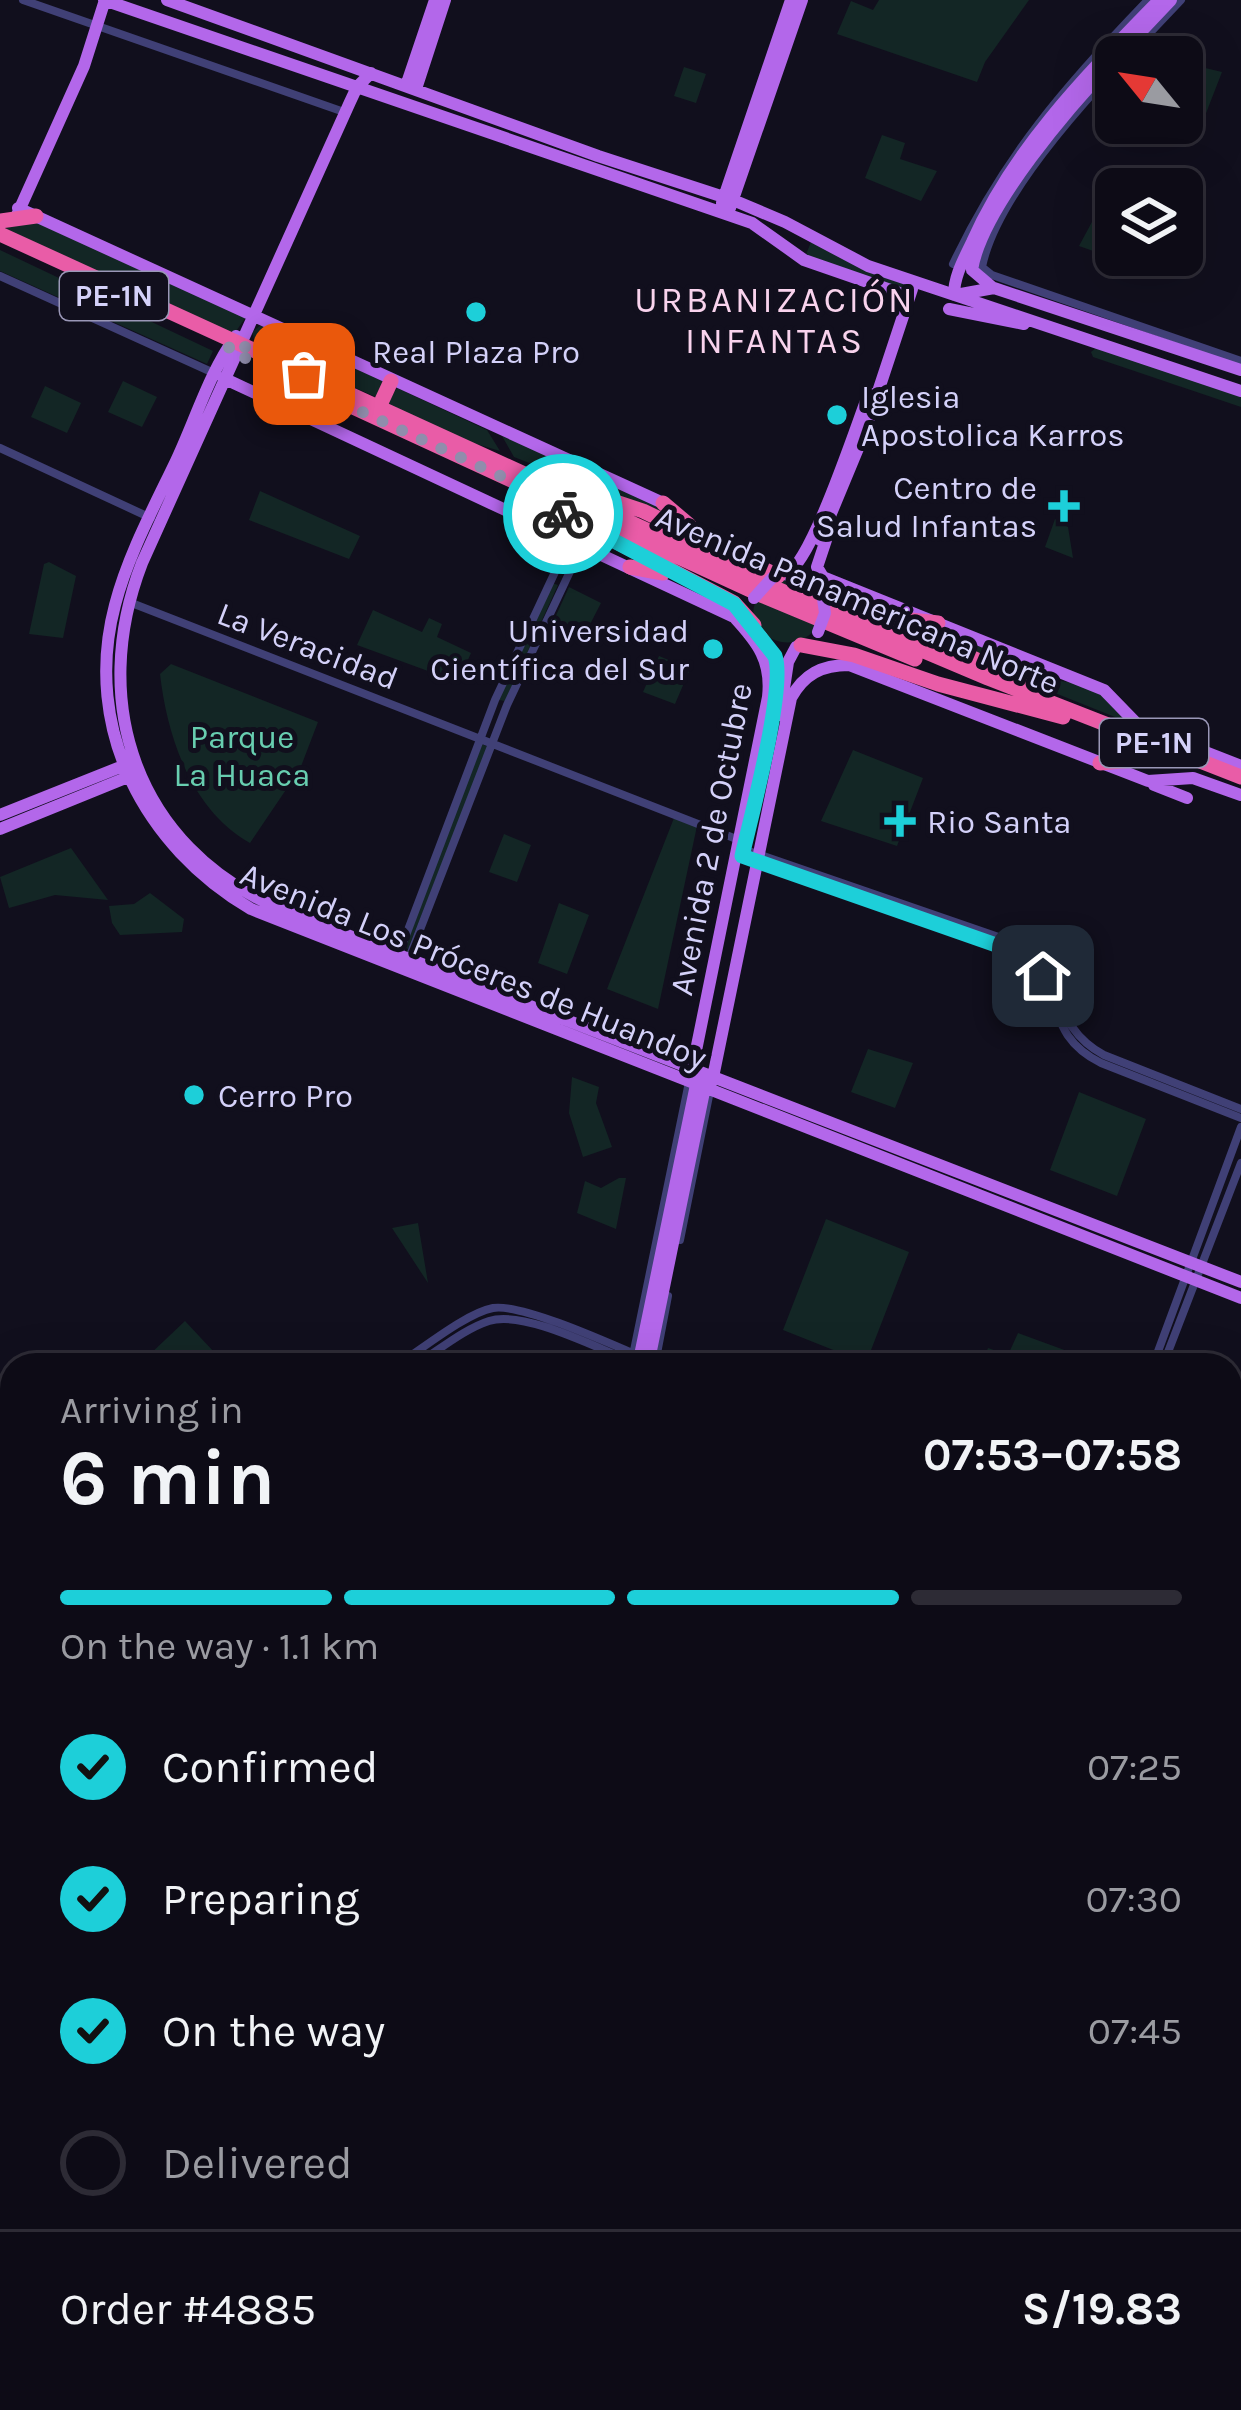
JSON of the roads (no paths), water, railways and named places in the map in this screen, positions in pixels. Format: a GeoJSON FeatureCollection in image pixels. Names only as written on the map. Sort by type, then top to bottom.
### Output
{"type":"FeatureCollection","features":[{"type":"Feature","properties":{"kind":"highway"},"geometry":{"type":"LineString","coordinates":[[12,216],[35,216]]}},
{"type":"Feature","properties":{"kind":"highway","name":"Avenida Panamericana Norte"},"geometry":{"type":"LineString","coordinates":[[0,234],[235,348],[379,407],[523,480]]}},
{"type":"Feature","properties":{"kind":"highway","name":"Avenida Panamericana Norte"},"geometry":{"type":"LineString","coordinates":[[0,244],[523,480],[1164,757],[1241,781]]}},
{"type":"Feature","properties":{"kind":"highway"},"geometry":{"type":"LineString","coordinates":[[379,407],[391,381]]}},
{"type":"Feature","properties":{"kind":"highway"},"geometry":{"type":"LineString","coordinates":[[523,480],[544,478],[643,511],[778,576]]}},
{"type":"Feature","properties":{"kind":"highway"},"geometry":{"type":"LineString","coordinates":[[523,480],[581,524],[742,609],[758,631]]}},
{"type":"Feature","properties":{"kind":"highway"},"geometry":{"type":"LineString","coordinates":[[663,503],[721,548]]}},
{"type":"Feature","properties":{"kind":"highway"},"geometry":{"type":"LineString","coordinates":[[630,567],[682,576]]}},
{"type":"Feature","properties":{"kind":"highway"},"geometry":{"type":"LineString","coordinates":[[819,592],[896,620],[1065,712]]}},
{"type":"Feature","properties":{"kind":"highway"},"geometry":{"type":"LineString","coordinates":[[896,620],[938,623]]}},
{"type":"Feature","properties":{"kind":"highway"},"geometry":{"type":"LineString","coordinates":[[798,646],[825,647],[938,684],[1065,712]]}},
{"type":"Feature","properties":{"kind":"highway"},"geometry":{"type":"LineString","coordinates":[[887,666],[936,699]]}},
{"type":"Feature","properties":{"kind":"highway","name":"Avenida Panamericana Norte"},"geometry":{"type":"LineString","coordinates":[[1065,712],[1241,781]]}},
{"type":"Feature","properties":{"kind":"highway"},"geometry":{"type":"LineString","coordinates":[[1100,763],[1164,757]]}},
{"type":"Feature","properties":{"kind":"main road"},"geometry":{"type":"LineString","coordinates":[[12,216],[71,95],[105,0],[406,104],[597,161],[622,163],[726,206],[805,260],[905,295]]}},
{"type":"Feature","properties":{"kind":"main road"},"geometry":{"type":"LineString","coordinates":[[167,0],[411,87],[597,161],[785,222],[842,255],[911,279],[948,298],[1059,329],[1241,392]]}},
{"type":"Feature","properties":{"kind":"main road"},"geometry":{"type":"LineString","coordinates":[[422,54],[435,0]]}},
{"type":"Feature","properties":{"kind":"main road"},"geometry":{"type":"LineString","coordinates":[[411,87],[445,0]]}},
{"type":"Feature","properties":{"kind":"main road"},"geometry":{"type":"LineString","coordinates":[[726,206],[791,0]]}},
{"type":"Feature","properties":{"kind":"main road"},"geometry":{"type":"LineString","coordinates":[[726,206],[802,0]]}},
{"type":"Feature","properties":{"kind":"main road"},"geometry":{"type":"LineString","coordinates":[[948,298],[997,193],[1042,127],[1073,88],[1159,0]]}},
{"type":"Feature","properties":{"kind":"main road"},"geometry":{"type":"LineString","coordinates":[[1136,36],[1171,0]]}},
{"type":"Feature","properties":{"kind":"main road","name":"Avenida Los Próceres de Huandoy"},"geometry":{"type":"LineString","coordinates":[[371,73],[359,89],[122,583],[107,653],[110,712],[160,833],[203,878],[251,909],[285,916],[1194,1271],[1241,1282]]}},
{"type":"Feature","properties":{"kind":"main road"},"geometry":{"type":"LineString","coordinates":[[1095,81],[1048,134],[989,227],[972,270],[994,288],[1241,363]]}},
{"type":"Feature","properties":{"kind":"main road"},"geometry":{"type":"LineString","coordinates":[[35,216],[663,503]]}},
{"type":"Feature","properties":{"kind":"main road"},"geometry":{"type":"LineString","coordinates":[[948,298],[953,264],[972,242]]}},
{"type":"Feature","properties":{"kind":"main road"},"geometry":{"type":"LineString","coordinates":[[911,279],[864,434],[810,564],[825,613],[818,632],[798,646],[777,646],[758,631],[754,598],[778,576],[799,566],[911,279]]}},
{"type":"Feature","properties":{"kind":"main road"},"geometry":{"type":"LineString","coordinates":[[948,298],[994,288]]}},
{"type":"Feature","properties":{"kind":"main road"},"geometry":{"type":"LineString","coordinates":[[1091,340],[1100,332],[1097,322]]}},
{"type":"Feature","properties":{"kind":"main road"},"geometry":{"type":"LineString","coordinates":[[221,377],[630,567]]}},
{"type":"Feature","properties":{"kind":"main road","name":"Avenida Los Próceres de Huandoy"},"geometry":{"type":"LineString","coordinates":[[132,769],[119,685],[121,638],[155,520]]}},
{"type":"Feature","properties":{"kind":"main road"},"geometry":{"type":"LineString","coordinates":[[824,532],[817,570],[824,577],[1104,690],[1138,726],[1241,766]]}},
{"type":"Feature","properties":{"kind":"main road","name":"Avenida 2 de Octubre"},"geometry":{"type":"LineString","coordinates":[[630,567],[734,617],[769,664],[770,703]]}},
{"type":"Feature","properties":{"kind":"main road"},"geometry":{"type":"LineString","coordinates":[[778,576],[805,578],[819,592]]}},
{"type":"Feature","properties":{"kind":"main road","name":"Avenida 2 de Octubre"},"geometry":{"type":"LineString","coordinates":[[746,853],[778,665],[758,631]]}},
{"type":"Feature","properties":{"kind":"main road","name":"Avenida 2 de Octubre"},"geometry":{"type":"LineString","coordinates":[[645,1353],[746,853],[788,662],[798,646]]}},
{"type":"Feature","properties":{"kind":"main road","name":"Avenida 2 de Octubre"},"geometry":{"type":"LineString","coordinates":[[746,853],[788,712],[804,679],[834,665],[848,665],[936,699]]}},
{"type":"Feature","properties":{"kind":"main road"},"geometry":{"type":"LineString","coordinates":[[936,699],[1187,798]]}},
{"type":"Feature","properties":{"kind":"main road"},"geometry":{"type":"LineString","coordinates":[[0,815],[132,769]]}},
{"type":"Feature","properties":{"kind":"main road"},"geometry":{"type":"LineString","coordinates":[[0,830],[132,769]]}},
{"type":"Feature","properties":{"kind":"main road"},"geometry":{"type":"LineString","coordinates":[[1148,782],[1193,778],[1241,795]]}},
{"type":"Feature","properties":{"kind":"main road","name":"Avenida Los Próceres de Huandoy"},"geometry":{"type":"LineString","coordinates":[[1194,1271],[1241,1298]]}},
{"type":"Feature","properties":{"kind":"street"},"geometry":{"type":"LineString","coordinates":[[22,0],[348,113]]}},
{"type":"Feature","properties":{"kind":"street"},"geometry":{"type":"LineString","coordinates":[[953,264],[992,190],[1039,118],[1148,0]]}},
{"type":"Feature","properties":{"kind":"street"},"geometry":{"type":"LineString","coordinates":[[1146,36],[1181,0]]}},
{"type":"Feature","properties":{"kind":"street"},"geometry":{"type":"LineString","coordinates":[[1095,93],[1043,154],[996,229],[981,263],[992,275],[1241,363]]}},
{"type":"Feature","properties":{"kind":"street"},"geometry":{"type":"LineString","coordinates":[[0,276],[221,377]]}},
{"type":"Feature","properties":{"kind":"street"},"geometry":{"type":"LineString","coordinates":[[2,453],[155,520]]}},
{"type":"Feature","properties":{"kind":"street"},"geometry":{"type":"LineString","coordinates":[[402,962],[481,737],[577,542]]}},
{"type":"Feature","properties":{"kind":"street"},"geometry":{"type":"LineString","coordinates":[[402,962],[577,542]]}},
{"type":"Feature","properties":{"kind":"street","name":"La Veracidad"},"geometry":{"type":"LineString","coordinates":[[128,601],[481,737],[746,853]]}},
{"type":"Feature","properties":{"kind":"street"},"geometry":{"type":"LineString","coordinates":[[746,853],[1019,944],[1046,967],[1066,1021],[1087,1045],[1241,1109]]}},
{"type":"Feature","properties":{"kind":"street"},"geometry":{"type":"LineString","coordinates":[[746,853],[1028,958],[1043,976],[1063,1031],[1082,1052],[1241,1123],[1167,1353]]}},
{"type":"Feature","properties":{"kind":"street"},"geometry":{"type":"LineString","coordinates":[[1159,1353],[1241,1163]]}},
{"type":"Feature","properties":{"kind":"street"},"geometry":{"type":"LineString","coordinates":[[416,1353],[477,1315],[500,1308],[526,1312],[620,1353]]}},
{"type":"Feature","properties":{"kind":"street"},"geometry":{"type":"LineString","coordinates":[[435,1353],[480,1325],[514,1318],[614,1353]]}},
{"type":"Feature","properties":{"kind":"place","name":"Real Plaza Pro"},"geometry":{"type":"Point","coordinates":[476,312]}},
{"type":"Feature","properties":{"kind":"place","name":"Iglesia Apostolica Karros"},"geometry":{"type":"Point","coordinates":[837,415]}},
{"type":"Feature","properties":{"kind":"place","name":"Centro de Salud Infantas"},"geometry":{"type":"Point","coordinates":[1064,506]}},
{"type":"Feature","properties":{"kind":"place","name":"Universidad Científica del Sur"},"geometry":{"type":"Point","coordinates":[713,649]}},
{"type":"Feature","properties":{"kind":"place","name":"Rio Santa"},"geometry":{"type":"Point","coordinates":[900,821]}},
{"type":"Feature","properties":{"kind":"place","name":"Cerro Pro"},"geometry":{"type":"Point","coordinates":[194,1095]}},
{"type":"Feature","properties":{"kind":"district","name":"URBANIZACIÓN INFANTAS"},"geometry":{"type":"Point","coordinates":[775,320]}},
{"type":"Feature","properties":{"kind":"park label","name":"Parque La Huaca"},"geometry":{"type":"Point","coordinates":[242,755]}}]}
